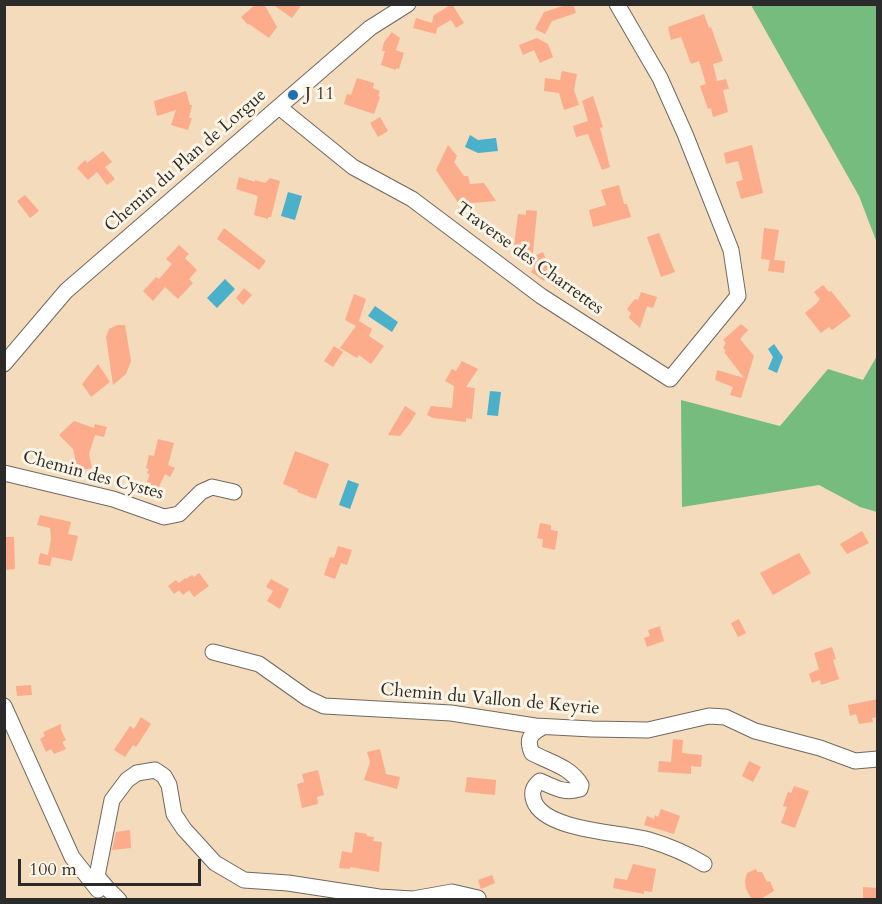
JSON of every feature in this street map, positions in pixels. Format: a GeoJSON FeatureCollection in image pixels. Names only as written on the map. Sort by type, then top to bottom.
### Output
{"type":"FeatureCollection","features":[{"type":"Feature","properties":{"kind":"street","name":"Chemin du Plan de Lorgue"},"geometry":{"type":"LineString","coordinates":[[4,364],[66,291],[370,28],[408,4]]}},
{"type":"Feature","properties":{"kind":"street","name":"Traverse des Charrettes"},"geometry":{"type":"LineString","coordinates":[[279,107],[353,167],[412,199],[542,296],[670,379],[738,296],[731,250],[685,134],[660,78],[617,4]]}},
{"type":"Feature","properties":{"kind":"street","name":"Chemin des Cystes"},"geometry":{"type":"LineString","coordinates":[[4,473],[113,500],[164,517],[179,514],[201,492],[212,487],[234,492]]}},
{"type":"Feature","properties":{"kind":"street","name":"Chemin du Vallon de Keyrie"},"geometry":{"type":"LineString","coordinates":[[213,651],[258,664],[307,698],[324,706],[451,713],[543,727],[648,730],[709,716],[725,717],[755,731],[820,748],[855,761],[878,759]]}},
{"type":"Feature","properties":{"kind":"street"},"geometry":{"type":"LineString","coordinates":[[4,706],[72,857],[105,900]]}},
{"type":"Feature","properties":{"kind":"street"},"geometry":{"type":"LineString","coordinates":[[543,727],[529,737],[528,743],[532,753],[566,769],[576,777],[581,785],[580,789],[573,792],[558,789],[540,781],[531,793],[535,804],[544,814],[562,823],[646,839],[681,850],[704,864]]}},
{"type":"Feature","properties":{"kind":"street"},"geometry":{"type":"LineString","coordinates":[[119,900],[97,876],[112,800],[127,780],[137,773],[148,770],[155,770],[164,776],[169,785],[174,814],[194,842],[215,863],[244,880],[288,883],[379,897],[413,899],[452,892],[478,898]]}},
{"type":"Feature","properties":{"kind":"green space"},"geometry":{"type":"Polygon","coordinates":[[[751,5],[877,5],[877,243],[859,196],[751,5]]]}},
{"type":"Feature","properties":{"kind":"green space"},"geometry":{"type":"Polygon","coordinates":[[[877,356],[877,512],[860,507],[819,485],[682,507],[681,400],[780,426],[828,369],[863,380],[877,356]]]}},
{"type":"Feature","properties":{"kind":"water"},"geometry":{"type":"Polygon","coordinates":[[[470,135],[478,140],[496,138],[498,151],[478,153],[465,147],[470,135]]]}},
{"type":"Feature","properties":{"kind":"water"},"geometry":{"type":"Polygon","coordinates":[[[288,192],[302,196],[295,220],[281,216],[288,192]]]}},
{"type":"Feature","properties":{"kind":"water"},"geometry":{"type":"Polygon","coordinates":[[[225,279],[235,289],[217,308],[207,298],[225,279]]]}},
{"type":"Feature","properties":{"kind":"water"},"geometry":{"type":"Polygon","coordinates":[[[375,306],[398,322],[392,332],[368,316],[375,306]]]}},
{"type":"Feature","properties":{"kind":"water"},"geometry":{"type":"Polygon","coordinates":[[[774,344],[783,357],[777,373],[768,369],[773,357],[768,349],[774,344]]]}},
{"type":"Feature","properties":{"kind":"water"},"geometry":{"type":"Polygon","coordinates":[[[490,391],[501,392],[498,416],[487,415],[490,391]]]}},
{"type":"Feature","properties":{"kind":"water"},"geometry":{"type":"Polygon","coordinates":[[[348,480],[359,484],[350,509],[339,505],[348,480]]]}},
{"type":"Feature","properties":{"kind":"building"},"geometry":{"type":"Polygon","coordinates":[[[256,4],[264,4],[277,27],[269,38],[248,25],[241,17],[256,4]]]}},
{"type":"Feature","properties":{"kind":"building"},"geometry":{"type":"Polygon","coordinates":[[[272,4],[302,4],[292,18],[272,4]]]}},
{"type":"Feature","properties":{"kind":"building"},"geometry":{"type":"Polygon","coordinates":[[[452,4],[464,23],[456,28],[451,20],[437,28],[436,34],[413,28],[416,18],[432,23],[434,15],[452,4]]]}},
{"type":"Feature","properties":{"kind":"building"},"geometry":{"type":"Polygon","coordinates":[[[573,4],[576,13],[552,21],[545,34],[535,29],[544,12],[573,4]]]}},
{"type":"Feature","properties":{"kind":"building"},"geometry":{"type":"Polygon","coordinates":[[[704,14],[723,61],[713,64],[717,81],[726,79],[729,89],[723,90],[728,112],[713,117],[700,86],[706,84],[699,61],[691,64],[681,37],[671,40],[668,27],[704,14]]]}},
{"type":"Feature","properties":{"kind":"building"},"geometry":{"type":"Polygon","coordinates":[[[392,32],[400,38],[396,50],[404,53],[399,69],[396,68],[396,70],[381,65],[385,51],[382,51],[384,42],[392,32]]]}},
{"type":"Feature","properties":{"kind":"building"},"geometry":{"type":"Polygon","coordinates":[[[537,38],[548,44],[553,57],[540,63],[534,50],[523,55],[519,45],[537,38]]]}},
{"type":"Feature","properties":{"kind":"building"},"geometry":{"type":"Polygon","coordinates":[[[562,71],[577,74],[574,90],[579,105],[564,110],[559,93],[544,91],[545,78],[560,80],[562,71]]]}},
{"type":"Feature","properties":{"kind":"building"},"geometry":{"type":"Polygon","coordinates":[[[357,78],[374,83],[373,88],[380,91],[374,114],[344,104],[347,94],[351,95],[357,78]]]}},
{"type":"Feature","properties":{"kind":"building"},"geometry":{"type":"Polygon","coordinates":[[[186,91],[190,105],[192,105],[189,118],[192,118],[188,130],[171,125],[176,110],[157,116],[154,101],[186,91]]]}},
{"type":"Feature","properties":{"kind":"building"},"geometry":{"type":"Polygon","coordinates":[[[593,96],[603,127],[600,128],[610,167],[602,170],[588,134],[576,137],[573,126],[588,121],[582,101],[593,96]]]}},
{"type":"Feature","properties":{"kind":"building"},"geometry":{"type":"Polygon","coordinates":[[[380,117],[388,131],[378,137],[370,123],[380,117]]]}},
{"type":"Feature","properties":{"kind":"building"},"geometry":{"type":"Polygon","coordinates":[[[448,145],[457,156],[454,162],[464,176],[468,176],[470,184],[484,183],[496,201],[459,204],[436,170],[448,145]]]}},
{"type":"Feature","properties":{"kind":"building"},"geometry":{"type":"Polygon","coordinates":[[[752,145],[763,193],[741,199],[736,182],[743,180],[738,161],[726,164],[724,153],[752,145]]]}},
{"type":"Feature","properties":{"kind":"building"},"geometry":{"type":"Polygon","coordinates":[[[103,151],[112,162],[105,167],[115,179],[107,185],[97,172],[88,180],[77,168],[85,160],[87,163],[103,151]]]}},
{"type":"Feature","properties":{"kind":"building"},"geometry":{"type":"Polygon","coordinates":[[[239,177],[265,183],[270,178],[280,181],[271,217],[268,219],[254,215],[258,196],[236,189],[239,177]]]}},
{"type":"Feature","properties":{"kind":"building"},"geometry":{"type":"Polygon","coordinates":[[[619,185],[624,204],[627,204],[631,217],[593,227],[589,210],[606,205],[601,190],[619,185]]]}},
{"type":"Feature","properties":{"kind":"building"},"geometry":{"type":"Polygon","coordinates":[[[25,195],[39,211],[30,218],[17,201],[25,195]]]}},
{"type":"Feature","properties":{"kind":"building"},"geometry":{"type":"Polygon","coordinates":[[[526,210],[537,211],[533,253],[519,258],[514,246],[518,214],[526,215],[526,210]]]}},
{"type":"Feature","properties":{"kind":"building"},"geometry":{"type":"Polygon","coordinates":[[[224,228],[266,261],[259,270],[217,239],[224,228]]]}},
{"type":"Feature","properties":{"kind":"building"},"geometry":{"type":"Polygon","coordinates":[[[764,228],[779,230],[774,260],[785,261],[784,273],[768,271],[770,260],[761,259],[764,228]]]}},
{"type":"Feature","properties":{"kind":"building"},"geometry":{"type":"Polygon","coordinates":[[[659,233],[675,272],[661,277],[647,237],[659,233]]]}},
{"type":"Feature","properties":{"kind":"building"},"geometry":{"type":"Polygon","coordinates":[[[179,245],[189,254],[185,258],[197,270],[189,279],[193,283],[178,299],[165,287],[153,301],[143,291],[156,277],[159,279],[172,264],[166,259],[179,245]]]}},
{"type":"Feature","properties":{"kind":"building"},"geometry":{"type":"Polygon","coordinates":[[[543,252],[551,271],[568,280],[560,291],[553,286],[549,275],[544,281],[531,272],[534,268],[530,258],[543,252]]]}},
{"type":"Feature","properties":{"kind":"building"},"geometry":{"type":"Polygon","coordinates":[[[823,285],[829,292],[831,291],[851,316],[832,330],[829,327],[821,333],[805,313],[820,299],[814,292],[823,285]]]}},
{"type":"Feature","properties":{"kind":"building"},"geometry":{"type":"Polygon","coordinates":[[[244,288],[252,295],[243,305],[236,298],[244,288]]]}},
{"type":"Feature","properties":{"kind":"building"},"geometry":{"type":"Polygon","coordinates":[[[641,292],[657,297],[653,308],[647,306],[640,328],[629,318],[631,313],[627,309],[635,299],[638,300],[641,292]]]}},
{"type":"Feature","properties":{"kind":"building"},"geometry":{"type":"Polygon","coordinates":[[[354,294],[366,299],[359,321],[372,329],[369,336],[384,346],[371,364],[359,355],[357,358],[340,348],[356,326],[345,320],[354,294]]]}},
{"type":"Feature","properties":{"kind":"building"},"geometry":{"type":"Polygon","coordinates":[[[741,324],[748,330],[740,339],[754,356],[741,398],[730,395],[733,387],[715,380],[717,370],[744,378],[723,348],[726,343],[723,340],[741,324]]]}},
{"type":"Feature","properties":{"kind":"building"},"geometry":{"type":"Polygon","coordinates":[[[117,325],[125,325],[131,361],[126,374],[113,385],[106,337],[109,329],[117,325]]]}},
{"type":"Feature","properties":{"kind":"building"},"geometry":{"type":"Polygon","coordinates":[[[334,346],[343,352],[333,367],[324,361],[334,346]]]}},
{"type":"Feature","properties":{"kind":"building"},"geometry":{"type":"Polygon","coordinates":[[[462,361],[478,369],[466,387],[475,388],[472,419],[466,418],[466,422],[433,418],[427,415],[431,406],[452,408],[454,386],[445,381],[452,369],[456,371],[462,361]]]}},
{"type":"Feature","properties":{"kind":"building"},"geometry":{"type":"Polygon","coordinates":[[[98,364],[110,382],[91,397],[82,384],[98,364]]]}},
{"type":"Feature","properties":{"kind":"building"},"geometry":{"type":"Polygon","coordinates":[[[405,406],[416,413],[400,436],[388,435],[405,406]]]}},
{"type":"Feature","properties":{"kind":"building"},"geometry":{"type":"Polygon","coordinates":[[[74,421],[94,428],[95,424],[107,427],[104,437],[95,435],[89,454],[92,468],[78,471],[73,449],[59,435],[74,421]]]}},
{"type":"Feature","properties":{"kind":"building"},"geometry":{"type":"Polygon","coordinates":[[[158,439],[174,443],[168,465],[175,468],[170,477],[165,474],[156,493],[145,486],[150,475],[147,473],[149,469],[146,468],[149,455],[154,456],[158,439]]]}},
{"type":"Feature","properties":{"kind":"building"},"geometry":{"type":"Polygon","coordinates":[[[295,451],[329,464],[316,499],[283,484],[295,451]]]}},
{"type":"Feature","properties":{"kind":"building"},"geometry":{"type":"Polygon","coordinates":[[[40,515],[71,522],[68,534],[78,536],[72,561],[52,557],[50,566],[38,564],[40,553],[48,555],[51,539],[50,528],[37,525],[40,515]]]}},
{"type":"Feature","properties":{"kind":"building"},"geometry":{"type":"Polygon","coordinates":[[[540,523],[551,525],[551,530],[558,531],[555,550],[542,547],[543,539],[537,538],[540,523]]]}},
{"type":"Feature","properties":{"kind":"building"},"geometry":{"type":"Polygon","coordinates":[[[862,531],[869,543],[847,554],[840,544],[862,531]]]}},
{"type":"Feature","properties":{"kind":"building"},"geometry":{"type":"Polygon","coordinates":[[[4,537],[14,537],[15,569],[4,570],[4,537]]]}},
{"type":"Feature","properties":{"kind":"building"},"geometry":{"type":"Polygon","coordinates":[[[338,546],[352,550],[347,565],[341,563],[335,579],[324,575],[330,557],[334,558],[338,546]]]}},
{"type":"Feature","properties":{"kind":"building"},"geometry":{"type":"Polygon","coordinates":[[[799,553],[811,573],[773,595],[760,573],[799,553]]]}},
{"type":"Feature","properties":{"kind":"building"},"geometry":{"type":"Polygon","coordinates":[[[199,573],[209,586],[194,597],[189,590],[183,595],[179,590],[174,594],[168,586],[176,580],[179,583],[199,573]]]}},
{"type":"Feature","properties":{"kind":"building"},"geometry":{"type":"Polygon","coordinates":[[[271,579],[289,589],[280,609],[267,601],[273,591],[266,587],[271,579]]]}},
{"type":"Feature","properties":{"kind":"building"},"geometry":{"type":"Polygon","coordinates":[[[739,619],[746,633],[738,637],[731,623],[739,619]]]}},
{"type":"Feature","properties":{"kind":"building"},"geometry":{"type":"Polygon","coordinates":[[[660,626],[664,641],[647,647],[644,638],[650,636],[648,630],[660,626]]]}},
{"type":"Feature","properties":{"kind":"building"},"geometry":{"type":"Polygon","coordinates":[[[832,647],[836,659],[833,660],[839,679],[821,685],[820,680],[812,683],[809,674],[819,669],[814,653],[832,647]]]}},
{"type":"Feature","properties":{"kind":"building"},"geometry":{"type":"Polygon","coordinates":[[[31,685],[32,695],[17,696],[16,686],[31,685]]]}},
{"type":"Feature","properties":{"kind":"building"},"geometry":{"type":"Polygon","coordinates":[[[878,699],[878,717],[872,718],[873,722],[859,724],[856,714],[850,716],[848,705],[878,699]]]}},
{"type":"Feature","properties":{"kind":"building"},"geometry":{"type":"Polygon","coordinates":[[[141,717],[151,724],[136,747],[133,745],[125,757],[114,750],[130,726],[134,729],[141,717]]]}},
{"type":"Feature","properties":{"kind":"building"},"geometry":{"type":"Polygon","coordinates":[[[61,724],[66,740],[62,742],[66,749],[54,754],[51,749],[46,752],[40,739],[45,736],[43,732],[61,724]]]}},
{"type":"Feature","properties":{"kind":"building"},"geometry":{"type":"Polygon","coordinates":[[[673,739],[683,740],[682,753],[702,755],[701,767],[691,766],[691,774],[658,772],[659,761],[671,762],[673,739]]]}},
{"type":"Feature","properties":{"kind":"building"},"geometry":{"type":"Polygon","coordinates":[[[380,749],[386,774],[400,777],[397,789],[364,780],[370,762],[367,752],[380,749]]]}},
{"type":"Feature","properties":{"kind":"building"},"geometry":{"type":"Polygon","coordinates":[[[749,761],[761,767],[753,782],[742,776],[749,761]]]}},
{"type":"Feature","properties":{"kind":"building"},"geometry":{"type":"Polygon","coordinates":[[[318,770],[324,795],[317,797],[318,804],[302,808],[297,784],[304,782],[302,774],[318,770]]]}},
{"type":"Feature","properties":{"kind":"building"},"geometry":{"type":"Polygon","coordinates":[[[467,777],[496,780],[495,795],[465,792],[467,777]]]}},
{"type":"Feature","properties":{"kind":"building"},"geometry":{"type":"Polygon","coordinates":[[[794,786],[809,791],[795,828],[781,823],[787,807],[783,806],[788,792],[791,793],[794,786]]]}},
{"type":"Feature","properties":{"kind":"building"},"geometry":{"type":"Polygon","coordinates":[[[661,809],[680,816],[674,834],[644,825],[647,816],[654,819],[655,815],[658,817],[661,809]]]}},
{"type":"Feature","properties":{"kind":"building"},"geometry":{"type":"Polygon","coordinates":[[[130,830],[131,848],[112,850],[116,832],[130,830]]]}},
{"type":"Feature","properties":{"kind":"building"},"geometry":{"type":"Polygon","coordinates":[[[355,832],[367,834],[367,836],[374,837],[373,841],[382,842],[379,872],[350,867],[350,869],[339,868],[342,851],[352,853],[355,832]]]}},
{"type":"Feature","properties":{"kind":"building"},"geometry":{"type":"Polygon","coordinates":[[[633,864],[656,869],[652,892],[644,891],[644,894],[613,888],[615,878],[627,880],[633,864]]]}},
{"type":"Feature","properties":{"kind":"building"},"geometry":{"type":"Polygon","coordinates":[[[756,869],[757,872],[762,872],[767,882],[770,881],[774,891],[759,900],[752,900],[746,889],[745,881],[747,873],[756,869]]]}},
{"type":"Feature","properties":{"kind":"building"},"geometry":{"type":"Polygon","coordinates":[[[492,875],[495,883],[481,889],[478,880],[492,875]]]}},
{"type":"Feature","properties":{"kind":"building"},"geometry":{"type":"Polygon","coordinates":[[[863,887],[878,888],[878,900],[863,900],[863,887]]]}},
{"type":"Feature","properties":{"kind":"place","name":"J 11"},"geometry":{"type":"Point","coordinates":[293,95]}}]}
